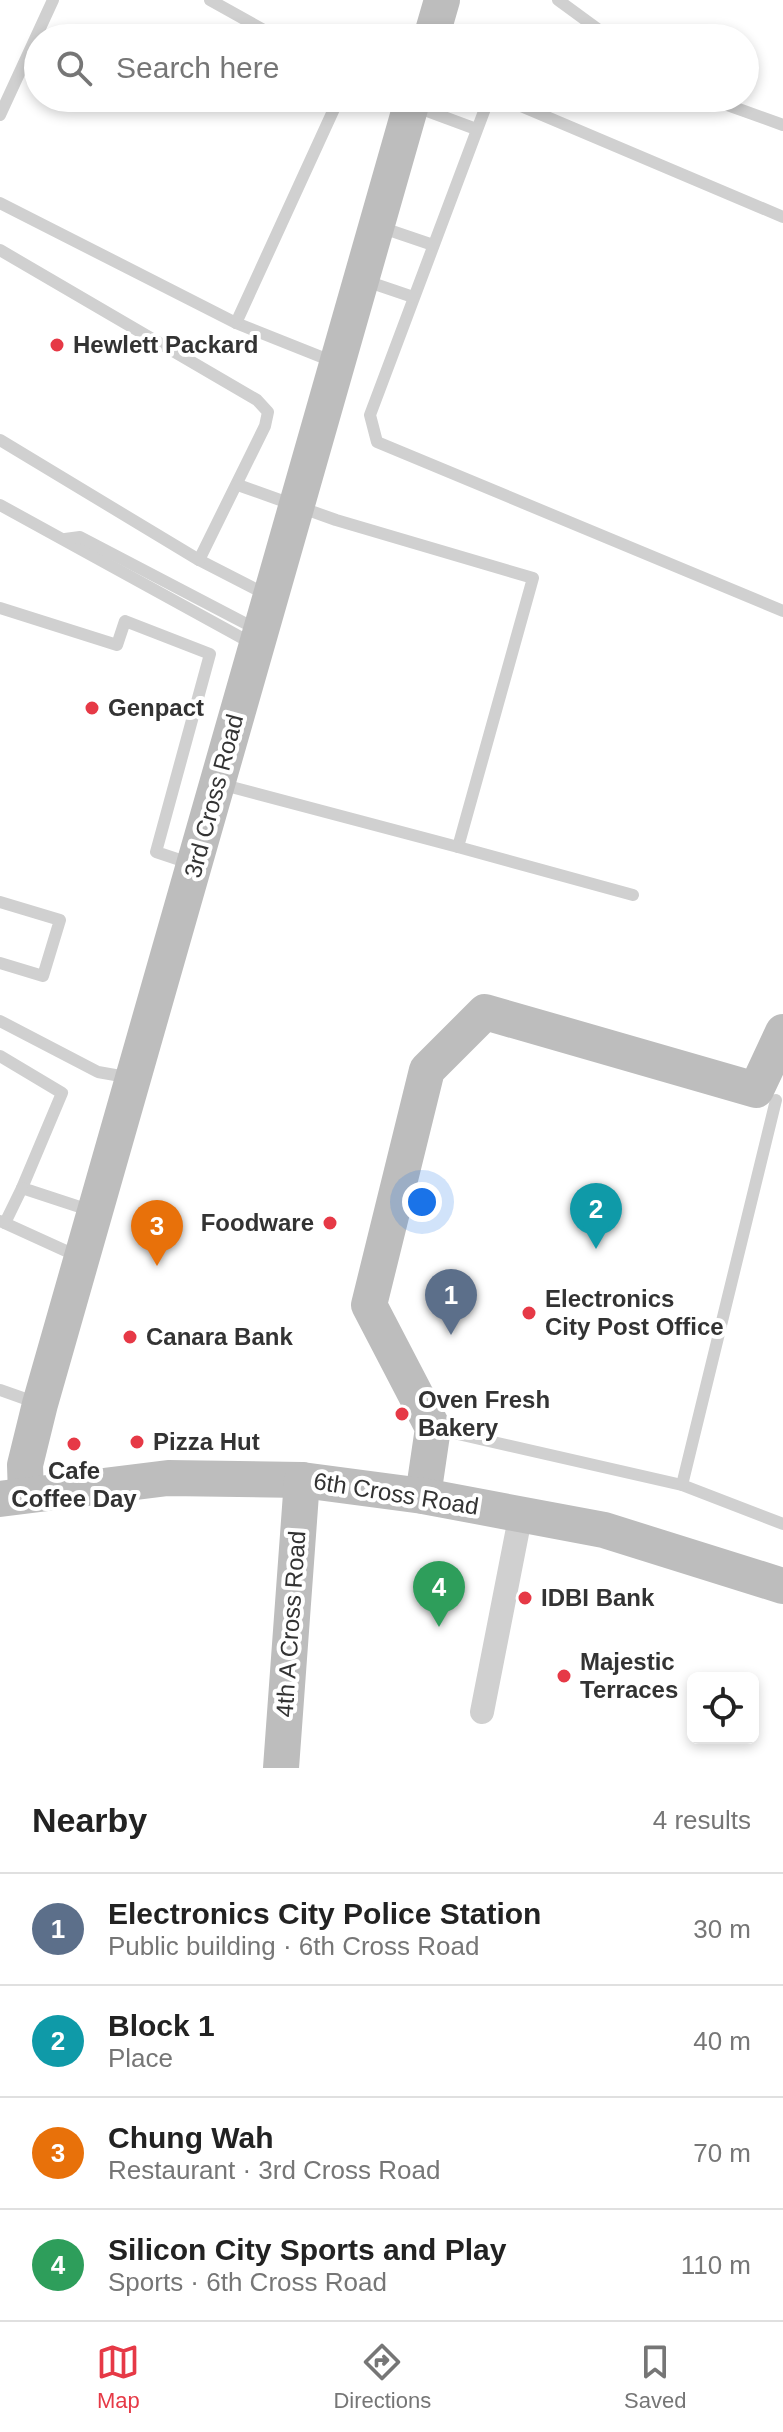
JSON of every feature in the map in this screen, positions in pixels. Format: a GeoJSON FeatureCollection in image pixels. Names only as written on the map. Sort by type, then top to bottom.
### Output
{"type":"FeatureCollection","features":[{"type":"Feature","properties":{"kind":"street"},"geometry":{"type":"LineString","coordinates":[[435,24],[442,0]]}},
{"type":"Feature","properties":{"kind":"street","name":"3rd Cross Road"},"geometry":{"type":"LineString","coordinates":[[13,1497],[84,1259],[409,112]]}},
{"type":"Feature","properties":{"kind":"street"},"geometry":{"type":"LineString","coordinates":[[423,1496],[433,1428],[369,1305],[427,1070],[485,1012],[772,1098],[783,1032]]}},
{"type":"Feature","properties":{"kind":"street","name":"6th Cross Road"},"geometry":{"type":"LineString","coordinates":[[13,1497],[168,1478],[302,1480],[423,1496],[604,1530],[783,1586]]}},
{"type":"Feature","properties":{"kind":"street","name":"4th A Cross Road"},"geometry":{"type":"LineString","coordinates":[[281,1768],[302,1480]]}},
{"type":"Feature","properties":{"kind":"street"},"geometry":{"type":"LineString","coordinates":[[482,1712],[521,1513]]}},
{"type":"Feature","properties":{"kind":"lane"},"geometry":{"type":"LineString","coordinates":[[42,24],[53,0]]}},
{"type":"Feature","properties":{"kind":"lane"},"geometry":{"type":"LineString","coordinates":[[210,0],[253,24]]}},
{"type":"Feature","properties":{"kind":"lane"},"geometry":{"type":"LineString","coordinates":[[558,0],[591,24]]}},
{"type":"Feature","properties":{"kind":"lane"},"geometry":{"type":"LineString","coordinates":[[0,115],[24,63]]}},
{"type":"Feature","properties":{"kind":"lane"},"geometry":{"type":"LineString","coordinates":[[236,323],[333,112]]}},
{"type":"Feature","properties":{"kind":"lane"},"geometry":{"type":"LineString","coordinates":[[437,112],[476,129]]}},
{"type":"Feature","properties":{"kind":"lane"},"geometry":{"type":"LineString","coordinates":[[483,112],[370,415],[377,442],[783,611]]}},
{"type":"Feature","properties":{"kind":"lane"},"geometry":{"type":"LineString","coordinates":[[535,112],[783,217]]}},
{"type":"Feature","properties":{"kind":"lane"},"geometry":{"type":"LineString","coordinates":[[747,112],[783,125]]}},
{"type":"Feature","properties":{"kind":"lane"},"geometry":{"type":"LineString","coordinates":[[0,203],[236,323],[337,363]]}},
{"type":"Feature","properties":{"kind":"lane"},"geometry":{"type":"LineString","coordinates":[[377,226],[433,245]]}},
{"type":"Feature","properties":{"kind":"lane"},"geometry":{"type":"LineString","coordinates":[[0,250],[257,400],[268,412],[265,426],[238,485],[199,560]]}},
{"type":"Feature","properties":{"kind":"lane"},"geometry":{"type":"LineString","coordinates":[[362,279],[413,297]]}},
{"type":"Feature","properties":{"kind":"lane"},"geometry":{"type":"LineString","coordinates":[[0,440],[199,560],[262,624]]}},
{"type":"Feature","properties":{"kind":"lane"},"geometry":{"type":"LineString","coordinates":[[238,485],[296,507],[533,578],[458,847]]}},
{"type":"Feature","properties":{"kind":"lane"},"geometry":{"type":"LineString","coordinates":[[0,505],[65,539],[80,537],[262,624]]}},
{"type":"Feature","properties":{"kind":"lane"},"geometry":{"type":"LineString","coordinates":[[0,608],[117,645],[125,621],[210,654],[156,852],[196,865]]}},
{"type":"Feature","properties":{"kind":"lane"},"geometry":{"type":"LineString","coordinates":[[217,783],[633,895]]}},
{"type":"Feature","properties":{"kind":"lane"},"geometry":{"type":"LineString","coordinates":[[0,902],[60,920],[43,976],[0,963]]}},
{"type":"Feature","properties":{"kind":"lane"},"geometry":{"type":"LineString","coordinates":[[0,1021],[98,1072],[135,1079]]}},
{"type":"Feature","properties":{"kind":"lane"},"geometry":{"type":"LineString","coordinates":[[0,1056],[62,1093],[22,1188],[3,1222],[84,1259]]}},
{"type":"Feature","properties":{"kind":"lane"},"geometry":{"type":"LineString","coordinates":[[682,1485],[772,1098]]}},
{"type":"Feature","properties":{"kind":"lane"},"geometry":{"type":"LineString","coordinates":[[22,1188],[97,1213]]}},
{"type":"Feature","properties":{"kind":"lane"},"geometry":{"type":"LineString","coordinates":[[0,1390],[40,1404]]}},
{"type":"Feature","properties":{"kind":"lane"},"geometry":{"type":"LineString","coordinates":[[433,1428],[682,1485],[783,1524]]}},
{"type":"Feature","properties":{"kind":"place","name":"Hewlett Packard"},"geometry":{"type":"Point","coordinates":[57,345]}},
{"type":"Feature","properties":{"kind":"place","name":"Genpact"},"geometry":{"type":"Point","coordinates":[92,708]}},
{"type":"Feature","properties":{"kind":"place","name":"Foodware"},"geometry":{"type":"Point","coordinates":[330,1223]}},
{"type":"Feature","properties":{"kind":"place","name":"Block 1"},"geometry":{"type":"Point","coordinates":[596,1249]}},
{"type":"Feature","properties":{"kind":"place","name":"Chung Wah"},"geometry":{"type":"Point","coordinates":[157,1266]}},
{"type":"Feature","properties":{"kind":"place","name":"Electronics City Post Office"},"geometry":{"type":"Point","coordinates":[529,1313]}},
{"type":"Feature","properties":{"kind":"place","name":"Electronics City Police Station"},"geometry":{"type":"Point","coordinates":[451,1335]}},
{"type":"Feature","properties":{"kind":"place","name":"Canara Bank"},"geometry":{"type":"Point","coordinates":[130,1337]}},
{"type":"Feature","properties":{"kind":"place","name":"Oven Fresh Bakery"},"geometry":{"type":"Point","coordinates":[402,1414]}},
{"type":"Feature","properties":{"kind":"place","name":"Pizza Hut"},"geometry":{"type":"Point","coordinates":[137,1442]}},
{"type":"Feature","properties":{"kind":"place","name":"Cafe Coffee Day"},"geometry":{"type":"Point","coordinates":[74,1444]}},
{"type":"Feature","properties":{"kind":"place","name":"IDBI Bank"},"geometry":{"type":"Point","coordinates":[525,1598]}},
{"type":"Feature","properties":{"kind":"place","name":"Silicon City Sports and Play"},"geometry":{"type":"Point","coordinates":[439,1627]}},
{"type":"Feature","properties":{"kind":"place","name":"Majestic Terraces"},"geometry":{"type":"Point","coordinates":[564,1676]}}]}
